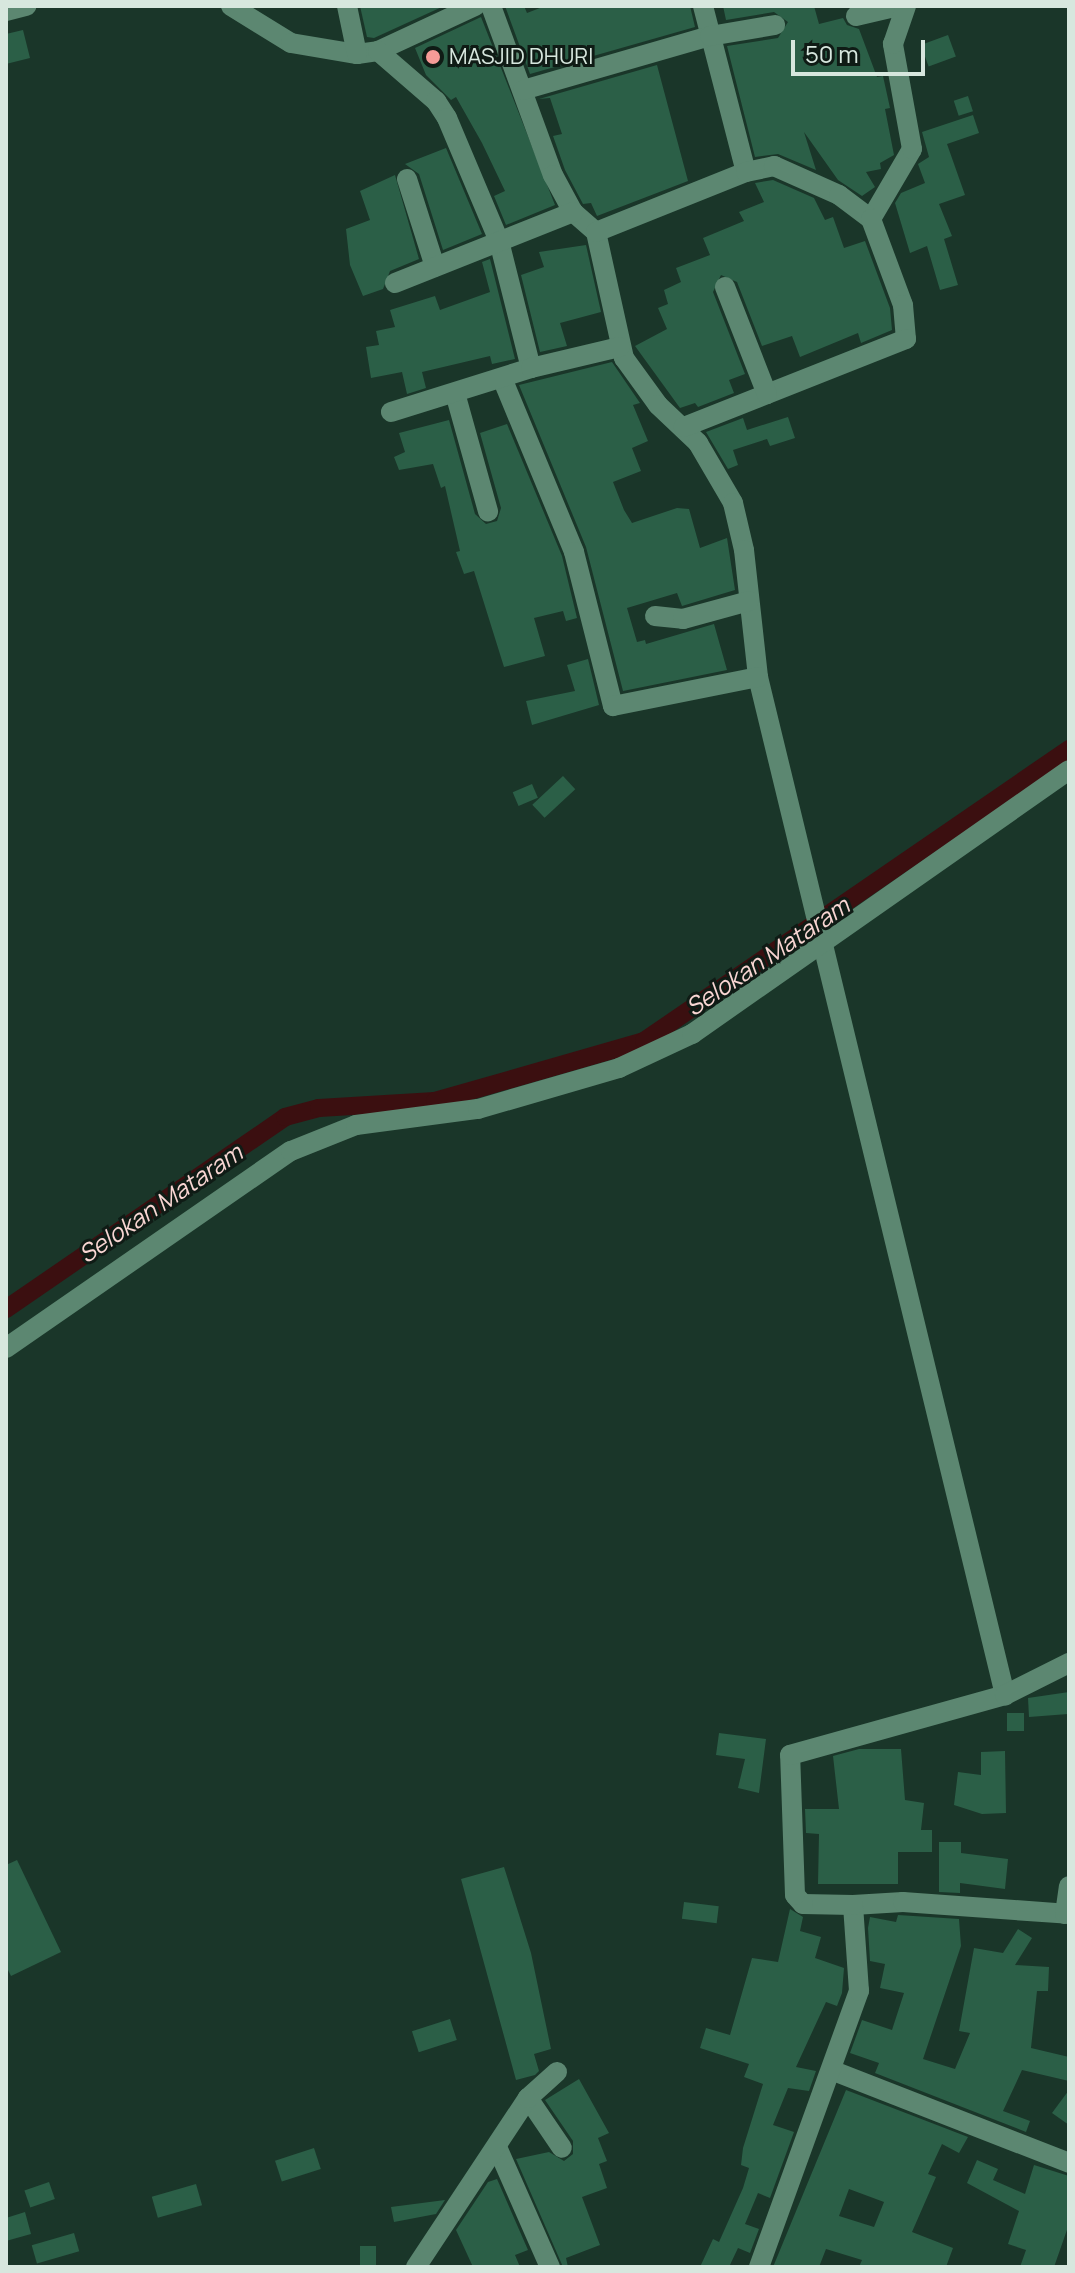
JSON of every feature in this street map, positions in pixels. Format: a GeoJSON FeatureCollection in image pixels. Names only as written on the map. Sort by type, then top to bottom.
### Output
{"type":"FeatureCollection","features":[{"type":"Feature","properties":{"kind":"street"},"geometry":{"type":"LineString","coordinates":[[6,11],[26,6]]}},
{"type":"Feature","properties":{"kind":"street"},"geometry":{"type":"LineString","coordinates":[[231,6],[291,43],[357,54],[378,51],[475,6]]}},
{"type":"Feature","properties":{"kind":"street"},"geometry":{"type":"LineString","coordinates":[[347,6],[357,54]]}},
{"type":"Feature","properties":{"kind":"street"},"geometry":{"type":"LineString","coordinates":[[491,6],[553,175],[573,212],[596,232],[608,272],[620,347],[639,384],[684,427],[733,503],[758,677],[1005,1695]]}},
{"type":"Feature","properties":{"kind":"street"},"geometry":{"type":"LineString","coordinates":[[703,6],[746,172]]}},
{"type":"Feature","properties":{"kind":"street"},"geometry":{"type":"LineString","coordinates":[[856,16],[899,6]]}},
{"type":"Feature","properties":{"kind":"street"},"geometry":{"type":"LineString","coordinates":[[871,219],[912,149],[893,44],[906,6]]}},
{"type":"Feature","properties":{"kind":"street"},"geometry":{"type":"LineString","coordinates":[[523,90],[710,36],[775,25]]}},
{"type":"Feature","properties":{"kind":"street"},"geometry":{"type":"LineString","coordinates":[[378,51],[436,101],[447,118],[499,241],[531,368]]}},
{"type":"Feature","properties":{"kind":"street"},"geometry":{"type":"LineString","coordinates":[[596,232],[746,172],[774,166],[839,195],[871,219],[903,305],[906,339],[684,427]]}},
{"type":"Feature","properties":{"kind":"street"},"geometry":{"type":"LineString","coordinates":[[407,179],[435,267]]}},
{"type":"Feature","properties":{"kind":"street"},"geometry":{"type":"LineString","coordinates":[[395,283],[573,212]]}},
{"type":"Feature","properties":{"kind":"street"},"geometry":{"type":"LineString","coordinates":[[725,287],[767,394]]}},
{"type":"Feature","properties":{"kind":"street"},"geometry":{"type":"LineString","coordinates":[[391,412],[531,368],[620,347]]}},
{"type":"Feature","properties":{"kind":"street"},"geometry":{"type":"LineString","coordinates":[[502,378],[574,552],[613,706],[758,677]]}},
{"type":"Feature","properties":{"kind":"street"},"geometry":{"type":"LineString","coordinates":[[455,393],[488,511]]}},
{"type":"Feature","properties":{"kind":"street"},"geometry":{"type":"LineString","coordinates":[[655,616],[683,619],[749,601]]}},
{"type":"Feature","properties":{"kind":"street"},"geometry":{"type":"LineString","coordinates":[[6,1348],[291,1151],[374,1123],[428,1118],[605,1072],[663,1049],[820,935],[1069,770]]}},
{"type":"Feature","properties":{"kind":"street"},"geometry":{"type":"LineString","coordinates":[[1069,1663],[1005,1695],[790,1755],[795,1895],[803,1904],[903,1902],[1067,1914],[1069,1886]]}},
{"type":"Feature","properties":{"kind":"street"},"geometry":{"type":"LineString","coordinates":[[759,2267],[831,2070],[859,2004],[853,1905]]}},
{"type":"Feature","properties":{"kind":"street"},"geometry":{"type":"LineString","coordinates":[[831,2070],[1069,2163]]}},
{"type":"Feature","properties":{"kind":"street"},"geometry":{"type":"LineString","coordinates":[[416,2267],[528,2098],[557,2072]]}},
{"type":"Feature","properties":{"kind":"street"},"geometry":{"type":"LineString","coordinates":[[528,2098],[562,2148]]}},
{"type":"Feature","properties":{"kind":"street"},"geometry":{"type":"LineString","coordinates":[[497,2147],[550,2267]]}},
{"type":"Feature","properties":{"kind":"building"},"geometry":{"type":"Polygon","coordinates":[[[360,6],[444,6],[374,38],[367,37],[360,6]]]}},
{"type":"Feature","properties":{"kind":"building"},"geometry":{"type":"Polygon","coordinates":[[[505,6],[524,6],[527,13],[545,6],[690,6],[695,27],[530,74],[505,6]]]}},
{"type":"Feature","properties":{"kind":"building"},"geometry":{"type":"Polygon","coordinates":[[[723,6],[814,6],[819,24],[843,18],[847,25],[859,29],[877,77],[883,76],[890,108],[885,109],[894,155],[880,163],[881,169],[866,172],[875,187],[862,196],[838,180],[804,132],[816,170],[778,154],[755,157],[727,46],[778,38],[788,22],[774,12],[726,20],[723,6]]]}},
{"type":"Feature","properties":{"kind":"building"},"geometry":{"type":"Polygon","coordinates":[[[481,17],[555,205],[506,225],[494,196],[505,191],[482,143],[456,97],[451,100],[426,75],[415,48],[481,17]]]}},
{"type":"Feature","properties":{"kind":"building"},"geometry":{"type":"Polygon","coordinates":[[[23,30],[30,58],[6,64],[6,34],[23,30]]]}},
{"type":"Feature","properties":{"kind":"building"},"geometry":{"type":"Polygon","coordinates":[[[948,35],[956,57],[929,67],[921,45],[948,35]]]}},
{"type":"Feature","properties":{"kind":"building"},"geometry":{"type":"Polygon","coordinates":[[[657,65],[688,181],[597,216],[591,203],[583,204],[565,170],[553,136],[562,134],[550,98],[539,99],[657,65]]]}},
{"type":"Feature","properties":{"kind":"building"},"geometry":{"type":"Polygon","coordinates":[[[968,96],[973,111],[959,116],[954,101],[968,96]]]}},
{"type":"Feature","properties":{"kind":"building"},"geometry":{"type":"Polygon","coordinates":[[[973,115],[979,133],[947,144],[965,195],[939,204],[952,236],[944,239],[958,285],[940,290],[927,246],[910,253],[895,203],[901,193],[925,183],[918,164],[929,157],[922,132],[973,115]]]}},
{"type":"Feature","properties":{"kind":"building"},"geometry":{"type":"Polygon","coordinates":[[[446,148],[482,234],[443,250],[419,174],[405,164],[446,148]]]}},
{"type":"Feature","properties":{"kind":"building"},"geometry":{"type":"Polygon","coordinates":[[[395,175],[419,259],[390,271],[383,289],[363,296],[350,265],[346,229],[370,220],[360,191],[395,175]]]}},
{"type":"Feature","properties":{"kind":"building"},"geometry":{"type":"Polygon","coordinates":[[[773,180],[814,198],[825,220],[833,217],[844,248],[865,241],[890,308],[892,330],[861,343],[858,333],[800,357],[792,336],[762,346],[737,282],[721,275],[713,292],[745,374],[729,380],[734,393],[698,407],[695,403],[680,408],[635,346],[667,329],[658,308],[668,304],[664,290],[681,282],[676,268],[710,255],[703,238],[744,221],[739,212],[764,202],[755,183],[773,180]]]}},
{"type":"Feature","properties":{"kind":"building"},"geometry":{"type":"Polygon","coordinates":[[[586,245],[601,312],[560,323],[567,346],[540,352],[521,275],[544,267],[539,252],[586,245]]]}},
{"type":"Feature","properties":{"kind":"building"},"geometry":{"type":"Polygon","coordinates":[[[490,259],[515,359],[492,364],[490,356],[422,372],[426,388],[407,394],[402,372],[371,378],[366,347],[379,345],[376,331],[395,327],[390,310],[435,296],[440,310],[490,292],[482,262],[490,259]]]}},
{"type":"Feature","properties":{"kind":"building"},"geometry":{"type":"Polygon","coordinates":[[[612,362],[640,403],[633,405],[648,441],[632,448],[641,471],[613,482],[624,510],[632,523],[677,508],[689,509],[700,548],[727,538],[735,590],[682,606],[677,593],[627,608],[637,642],[645,640],[646,644],[714,624],[727,670],[623,691],[586,547],[519,385],[612,362]]]}},
{"type":"Feature","properties":{"kind":"building"},"geometry":{"type":"Polygon","coordinates":[[[788,417],[795,438],[770,446],[767,439],[733,450],[738,465],[728,469],[706,432],[743,418],[747,430],[788,417]]]}},
{"type":"Feature","properties":{"kind":"building"},"geometry":{"type":"Polygon","coordinates":[[[449,420],[475,514],[486,524],[497,521],[501,508],[480,433],[507,424],[562,556],[577,618],[566,621],[563,611],[534,618],[545,656],[504,667],[474,571],[464,574],[456,552],[460,551],[445,486],[441,488],[433,464],[399,470],[394,457],[405,452],[399,433],[449,420]]]}},
{"type":"Feature","properties":{"kind":"building"},"geometry":{"type":"Polygon","coordinates":[[[588,659],[599,705],[532,725],[526,701],[575,691],[567,665],[588,659]]]}},
{"type":"Feature","properties":{"kind":"building"},"geometry":{"type":"Polygon","coordinates":[[[563,776],[575,789],[545,818],[532,805],[563,776]]]}},
{"type":"Feature","properties":{"kind":"building"},"geometry":{"type":"Polygon","coordinates":[[[532,784],[538,798],[519,806],[513,792],[532,784]]]}},
{"type":"Feature","properties":{"kind":"building"},"geometry":{"type":"Polygon","coordinates":[[[1069,1692],[1068,1714],[1029,1717],[1028,1698],[1069,1692]]]}},
{"type":"Feature","properties":{"kind":"building"},"geometry":{"type":"Polygon","coordinates":[[[1007,1713],[1024,1713],[1024,1731],[1007,1731],[1007,1713]]]}},
{"type":"Feature","properties":{"kind":"building"},"geometry":{"type":"Polygon","coordinates":[[[719,1733],[766,1739],[759,1793],[738,1788],[745,1759],[716,1755],[719,1733]]]}},
{"type":"Feature","properties":{"kind":"building"},"geometry":{"type":"Polygon","coordinates":[[[859,1749],[901,1749],[905,1800],[924,1803],[921,1830],[932,1830],[932,1852],[898,1852],[898,1884],[818,1884],[819,1834],[806,1833],[805,1809],[839,1809],[833,1756],[859,1749]]]}},
{"type":"Feature","properties":{"kind":"building"},"geometry":{"type":"Polygon","coordinates":[[[1005,1751],[1006,1813],[982,1814],[954,1805],[958,1772],[981,1775],[981,1752],[1005,1751]]]}},
{"type":"Feature","properties":{"kind":"building"},"geometry":{"type":"Polygon","coordinates":[[[939,1842],[961,1842],[961,1853],[1008,1859],[1005,1889],[960,1883],[960,1893],[939,1892],[939,1842]]]}},
{"type":"Feature","properties":{"kind":"building"},"geometry":{"type":"Polygon","coordinates":[[[17,1860],[61,1952],[11,1976],[6,1966],[6,1865],[17,1860]]]}},
{"type":"Feature","properties":{"kind":"building"},"geometry":{"type":"Polygon","coordinates":[[[504,1867],[531,1953],[551,2049],[534,2054],[539,2071],[535,2075],[516,2080],[461,1879],[504,1867]]]}},
{"type":"Feature","properties":{"kind":"building"},"geometry":{"type":"Polygon","coordinates":[[[684,1902],[719,1906],[717,1923],[682,1919],[684,1902]]]}},
{"type":"Feature","properties":{"kind":"building"},"geometry":{"type":"Polygon","coordinates":[[[790,1909],[803,1917],[800,1931],[821,1937],[815,1958],[844,1968],[842,1993],[837,2006],[826,2002],[796,2067],[816,2071],[809,2091],[788,2088],[773,2125],[794,2132],[770,2198],[758,2193],[745,2224],[759,2229],[750,2253],[738,2248],[729,2267],[700,2267],[713,2239],[719,2242],[743,2188],[749,2168],[741,2165],[743,2148],[763,2084],[744,2077],[749,2064],[700,2048],[706,2028],[730,2035],[752,1958],[778,1962],[790,1909]]]}},
{"type":"Feature","properties":{"kind":"building"},"geometry":{"type":"Polygon","coordinates":[[[898,1915],[959,1919],[961,1946],[923,2059],[955,2069],[970,2033],[959,2031],[974,1948],[1003,1953],[1018,1929],[1032,1938],[1015,1965],[1049,1967],[1048,1991],[1037,1991],[1031,2048],[1069,2057],[1069,2081],[1022,2070],[1003,2111],[1030,2121],[1026,2132],[875,2073],[879,2063],[850,2053],[862,2020],[892,2030],[904,1993],[880,1988],[885,1964],[870,1961],[868,1928],[870,1917],[896,1922],[898,1915]]]}},
{"type":"Feature","properties":{"kind":"building"},"geometry":{"type":"Polygon","coordinates":[[[450,2019],[457,2040],[419,2052],[412,2031],[450,2019]]]}},
{"type":"Feature","properties":{"kind":"building"},"geometry":{"type":"Polygon","coordinates":[[[579,2079],[609,2133],[598,2138],[607,2161],[599,2164],[607,2188],[582,2197],[600,2245],[566,2258],[568,2267],[563,2267],[516,2159],[549,2152],[564,2161],[573,2154],[573,2141],[545,2100],[579,2079]]]}},
{"type":"Feature","properties":{"kind":"building"},"geometry":{"type":"Polygon","coordinates":[[[846,2090],[968,2137],[959,2153],[942,2144],[928,2174],[936,2177],[912,2232],[953,2248],[946,2267],[859,2267],[862,2260],[826,2249],[819,2267],[773,2267],[846,2090]],[[849,2189],[839,2216],[874,2227],[884,2202],[849,2189]]]}},
{"type":"Feature","properties":{"kind":"building"},"geometry":{"type":"Polygon","coordinates":[[[1069,2090],[1069,2125],[1052,2113],[1069,2090]]]}},
{"type":"Feature","properties":{"kind":"building"},"geometry":{"type":"Polygon","coordinates":[[[314,2148],[321,2169],[282,2182],[275,2161],[314,2148]]]}},
{"type":"Feature","properties":{"kind":"building"},"geometry":{"type":"Polygon","coordinates":[[[977,2160],[998,2169],[993,2180],[1025,2194],[1034,2165],[1069,2176],[1068,2227],[1054,2267],[1020,2267],[1026,2250],[1008,2244],[1019,2211],[967,2183],[977,2160]]]}},
{"type":"Feature","properties":{"kind":"building"},"geometry":{"type":"Polygon","coordinates":[[[497,2179],[528,2250],[515,2255],[520,2267],[473,2267],[456,2230],[488,2182],[497,2179]]]}},
{"type":"Feature","properties":{"kind":"building"},"geometry":{"type":"Polygon","coordinates":[[[49,2182],[55,2199],[30,2207],[24,2190],[49,2182]]]}},
{"type":"Feature","properties":{"kind":"building"},"geometry":{"type":"Polygon","coordinates":[[[196,2184],[202,2205],[158,2218],[152,2197],[196,2184]]]}},
{"type":"Feature","properties":{"kind":"building"},"geometry":{"type":"Polygon","coordinates":[[[445,2200],[436,2214],[394,2222],[391,2207],[445,2200]]]}},
{"type":"Feature","properties":{"kind":"building"},"geometry":{"type":"Polygon","coordinates":[[[25,2212],[31,2234],[6,2241],[6,2218],[25,2212]]]}},
{"type":"Feature","properties":{"kind":"building"},"geometry":{"type":"Polygon","coordinates":[[[74,2233],[79,2251],[37,2263],[32,2245],[74,2233]]]}},
{"type":"Feature","properties":{"kind":"building"},"geometry":{"type":"Polygon","coordinates":[[[360,2246],[376,2246],[376,2267],[360,2267],[360,2246]]]}},
{"type":"Feature","properties":{"kind":"waterway","name":"Selokan Mataram"},"geometry":{"type":"LineString","coordinates":[[6,1309],[285,1117],[319,1108],[435,1101],[644,1041],[1069,749]]}},
{"type":"Feature","properties":{"kind":"place","name":"MASJID DHURI"},"geometry":{"type":"Point","coordinates":[433,57]}}]}
